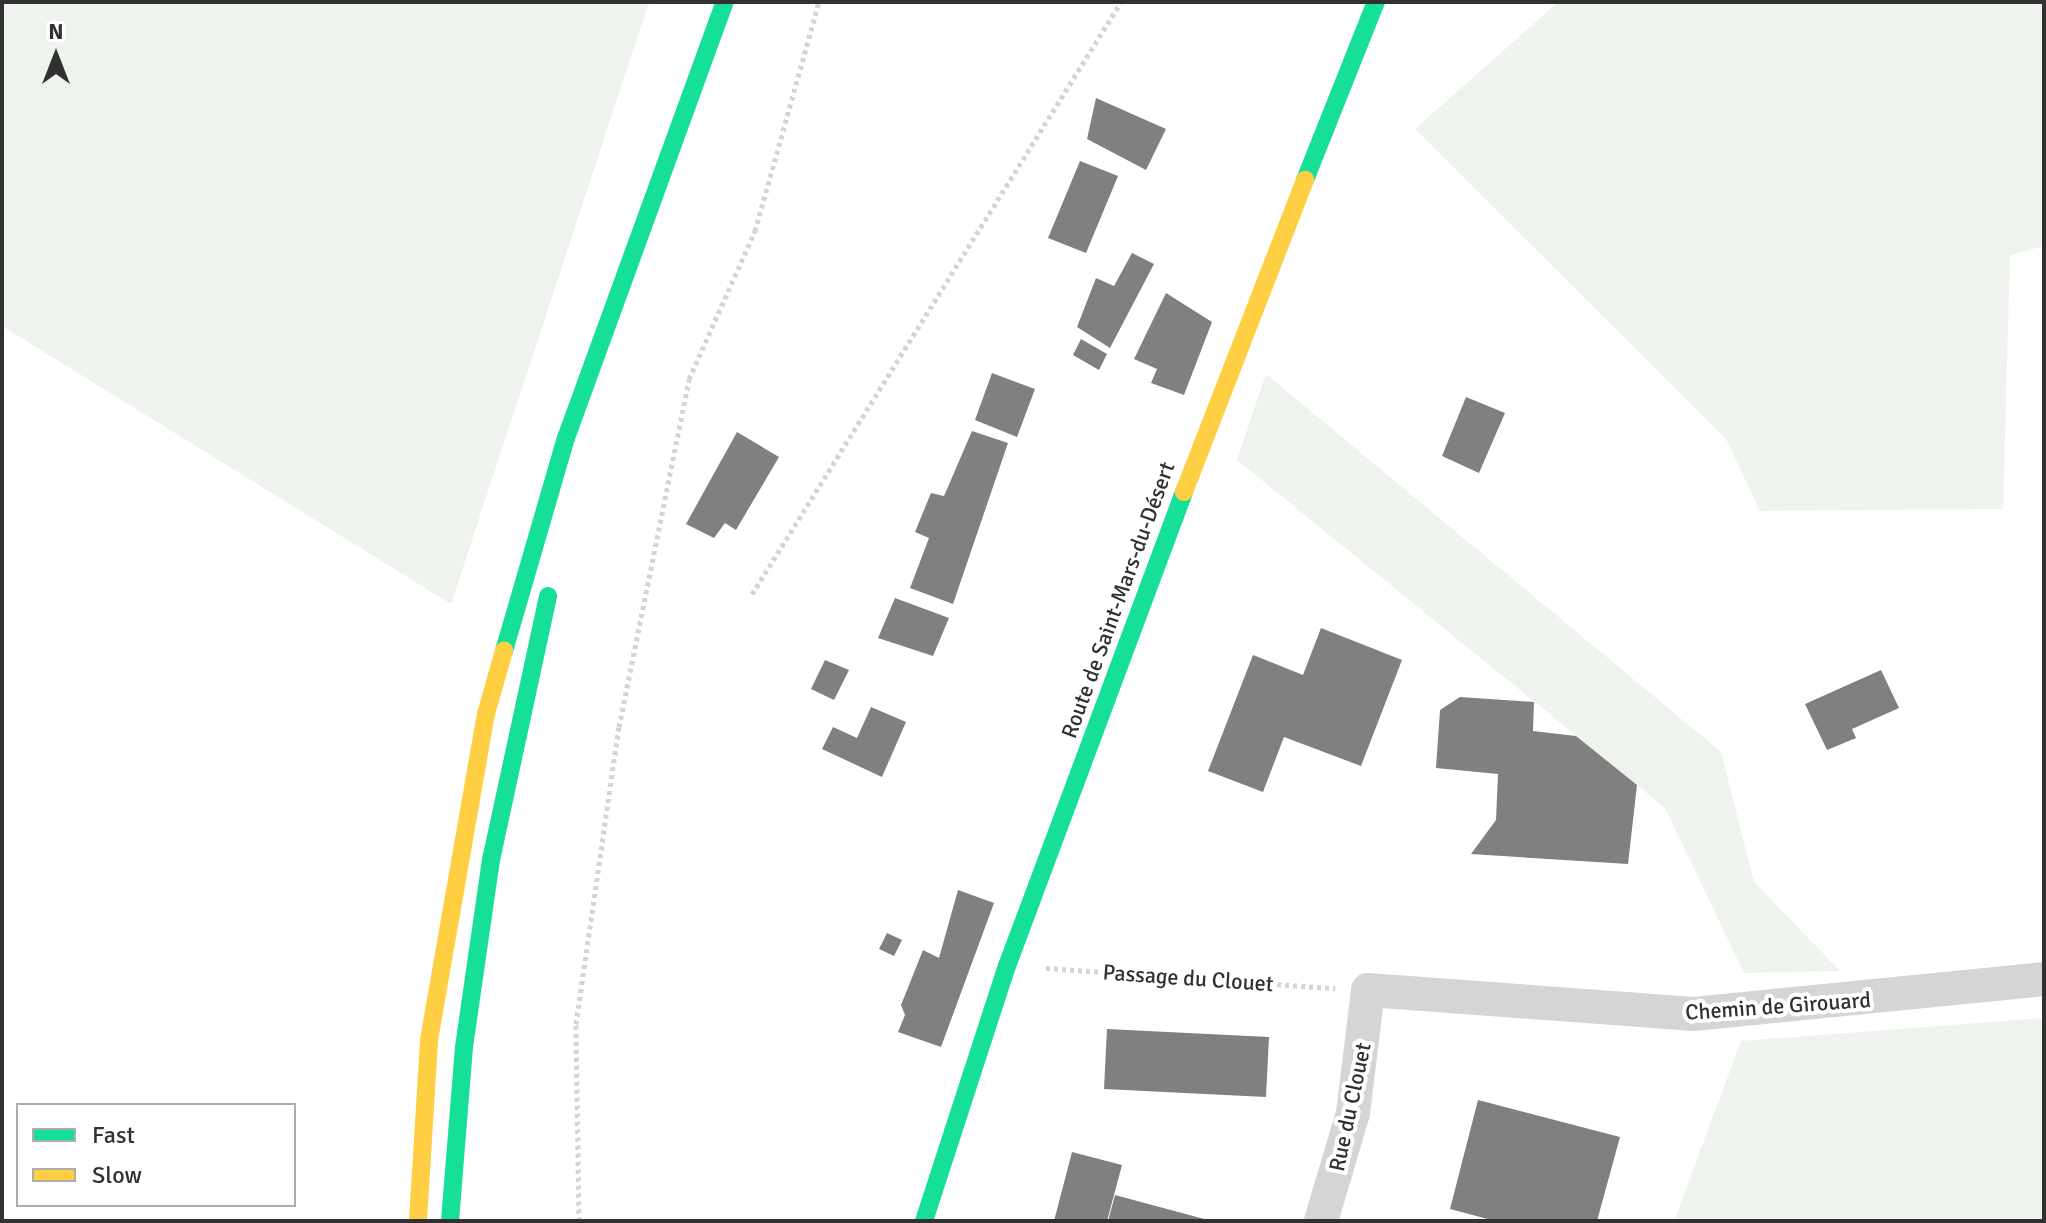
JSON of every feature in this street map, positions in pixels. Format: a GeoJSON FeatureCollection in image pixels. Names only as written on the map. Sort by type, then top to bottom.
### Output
{"type":"FeatureCollection","features":[{"type":"Feature","properties":{"kind":"main road"},"geometry":{"type":"LineString","coordinates":[[418,1221],[429,1040],[472,781],[547,499],[597,367],[725,2]]}},
{"type":"Feature","properties":{"kind":"main road","name":"Route de Saint-Mars-du-Désert"},"geometry":{"type":"LineString","coordinates":[[924,1221],[1007,966],[1243,334],[1376,2]]}},
{"type":"Feature","properties":{"kind":"main road"},"geometry":{"type":"LineString","coordinates":[[572,493],[597,367]]}},
{"type":"Feature","properties":{"kind":"main road"},"geometry":{"type":"LineString","coordinates":[[450,1221],[464,1047],[491,860],[554,570]]}},
{"type":"Feature","properties":{"kind":"main road"},"geometry":{"type":"LineString","coordinates":[[399,1221],[407,1117],[429,1040]]}},
{"type":"Feature","properties":{"kind":"street","name":"Chemin de Girouard"},"geometry":{"type":"LineString","coordinates":[[1368,990],[1694,1014],[2044,979]]}},
{"type":"Feature","properties":{"kind":"street","name":"Rue du Clouet"},"geometry":{"type":"LineString","coordinates":[[1321,1221],[1353,1113],[1368,990]]}},
{"type":"Feature","properties":{"kind":"path"},"geometry":{"type":"LineString","coordinates":[[579,1221],[576,1024],[622,712],[689,379],[755,231],[819,2]]}},
{"type":"Feature","properties":{"kind":"path"},"geometry":{"type":"LineString","coordinates":[[752,594],[1121,2]]}},
{"type":"Feature","properties":{"kind":"path","name":"Passage du Clouet"},"geometry":{"type":"LineString","coordinates":[[1007,966],[1368,990]]}},
{"type":"Feature","properties":{"kind":"shaded area"},"geometry":{"type":"Polygon","coordinates":[[[2,2],[649,2],[451,604],[2,326],[2,2]]]}},
{"type":"Feature","properties":{"kind":"shaded area"},"geometry":{"type":"Polygon","coordinates":[[[1558,2],[2044,2],[2044,246],[2010,255],[2003,509],[1760,511],[1726,439],[1415,129],[1558,2]]]}},
{"type":"Feature","properties":{"kind":"shaded area"},"geometry":{"type":"Polygon","coordinates":[[[1266,374],[1721,752],[1754,882],[1840,971],[1744,973],[1665,808],[1237,460],[1266,374]]]}},
{"type":"Feature","properties":{"kind":"shaded area"},"geometry":{"type":"Polygon","coordinates":[[[2044,1018],[2044,1221],[1674,1221],[1741,1041],[2044,1018]]]}},
{"type":"Feature","properties":{"kind":"building"},"geometry":{"type":"Polygon","coordinates":[[[1096,98],[1166,129],[1146,170],[1087,139],[1096,98]]]}},
{"type":"Feature","properties":{"kind":"building"},"geometry":{"type":"Polygon","coordinates":[[[1080,161],[1118,176],[1086,253],[1048,238],[1080,161]]]}},
{"type":"Feature","properties":{"kind":"building"},"geometry":{"type":"Polygon","coordinates":[[[1132,253],[1154,264],[1110,348],[1077,327],[1096,278],[1114,286],[1132,253]]]}},
{"type":"Feature","properties":{"kind":"building"},"geometry":{"type":"Polygon","coordinates":[[[1166,293],[1212,322],[1184,395],[1151,383],[1157,369],[1134,359],[1166,293]]]}},
{"type":"Feature","properties":{"kind":"building"},"geometry":{"type":"Polygon","coordinates":[[[1081,339],[1107,354],[1099,370],[1073,355],[1081,339]]]}},
{"type":"Feature","properties":{"kind":"building"},"geometry":{"type":"Polygon","coordinates":[[[992,373],[1035,389],[1017,437],[975,420],[992,373]]]}},
{"type":"Feature","properties":{"kind":"building"},"geometry":{"type":"Polygon","coordinates":[[[1466,397],[1505,413],[1479,473],[1442,456],[1466,397]]]}},
{"type":"Feature","properties":{"kind":"building"},"geometry":{"type":"Polygon","coordinates":[[[972,431],[1008,443],[953,604],[910,588],[929,538],[915,532],[931,493],[944,496],[972,431]]]}},
{"type":"Feature","properties":{"kind":"building"},"geometry":{"type":"Polygon","coordinates":[[[737,432],[779,457],[736,530],[725,523],[714,538],[686,524],[737,432]]]}},
{"type":"Feature","properties":{"kind":"building"},"geometry":{"type":"Polygon","coordinates":[[[895,598],[949,618],[933,656],[878,638],[895,598]]]}},
{"type":"Feature","properties":{"kind":"building"},"geometry":{"type":"Polygon","coordinates":[[[1321,628],[1402,660],[1361,766],[1284,737],[1263,792],[1208,771],[1253,655],[1303,675],[1321,628]]]}},
{"type":"Feature","properties":{"kind":"building"},"geometry":{"type":"Polygon","coordinates":[[[825,660],[849,670],[834,700],[811,689],[825,660]]]}},
{"type":"Feature","properties":{"kind":"building"},"geometry":{"type":"Polygon","coordinates":[[[1881,670],[1899,708],[1852,729],[1856,738],[1827,750],[1805,704],[1881,670]]]}},
{"type":"Feature","properties":{"kind":"building"},"geometry":{"type":"Polygon","coordinates":[[[1460,697],[1534,702],[1533,731],[1576,736],[1637,785],[1628,864],[1471,854],[1496,820],[1498,774],[1436,768],[1440,710],[1460,697]]]}},
{"type":"Feature","properties":{"kind":"building"},"geometry":{"type":"Polygon","coordinates":[[[871,707],[906,722],[882,777],[822,749],[833,727],[857,738],[871,707]]]}},
{"type":"Feature","properties":{"kind":"building"},"geometry":{"type":"Polygon","coordinates":[[[958,890],[994,903],[941,1047],[898,1032],[905,1015],[901,1005],[923,950],[939,958],[958,890]]]}},
{"type":"Feature","properties":{"kind":"building"},"geometry":{"type":"Polygon","coordinates":[[[887,933],[902,940],[894,956],[879,949],[887,933]]]}},
{"type":"Feature","properties":{"kind":"building"},"geometry":{"type":"Polygon","coordinates":[[[1107,1029],[1269,1037],[1266,1097],[1104,1089],[1107,1029]]]}},
{"type":"Feature","properties":{"kind":"building"},"geometry":{"type":"Polygon","coordinates":[[[1478,1100],[1620,1137],[1597,1221],[1495,1221],[1450,1209],[1478,1100]]]}},
{"type":"Feature","properties":{"kind":"building"},"geometry":{"type":"Polygon","coordinates":[[[1072,1152],[1122,1165],[1107,1221],[1054,1221],[1072,1152]]]}},
{"type":"Feature","properties":{"kind":"building"},"geometry":{"type":"Polygon","coordinates":[[[1115,1195],[1208,1220],[1208,1221],[1108,1221],[1115,1195]]]}},
{"type":"Feature","properties":{"kind":"traffic: fast"},"geometry":{"type":"LineString","coordinates":[[504,651],[566,438],[725,2]]}},
{"type":"Feature","properties":{"kind":"traffic: fast"},"geometry":{"type":"LineString","coordinates":[[1305,180],[1376,2]]}},
{"type":"Feature","properties":{"kind":"traffic: fast"},"geometry":{"type":"LineString","coordinates":[[924,1221],[1007,966],[1184,492]]}},
{"type":"Feature","properties":{"kind":"traffic: fast"},"geometry":{"type":"LineString","coordinates":[[450,1221],[464,1047],[491,860],[548,596]]}},
{"type":"Feature","properties":{"kind":"traffic: slow"},"geometry":{"type":"LineString","coordinates":[[1184,492],[1305,180]]}},
{"type":"Feature","properties":{"kind":"traffic: slow"},"geometry":{"type":"LineString","coordinates":[[418,1221],[429,1040],[486,714],[504,651]]}}]}
